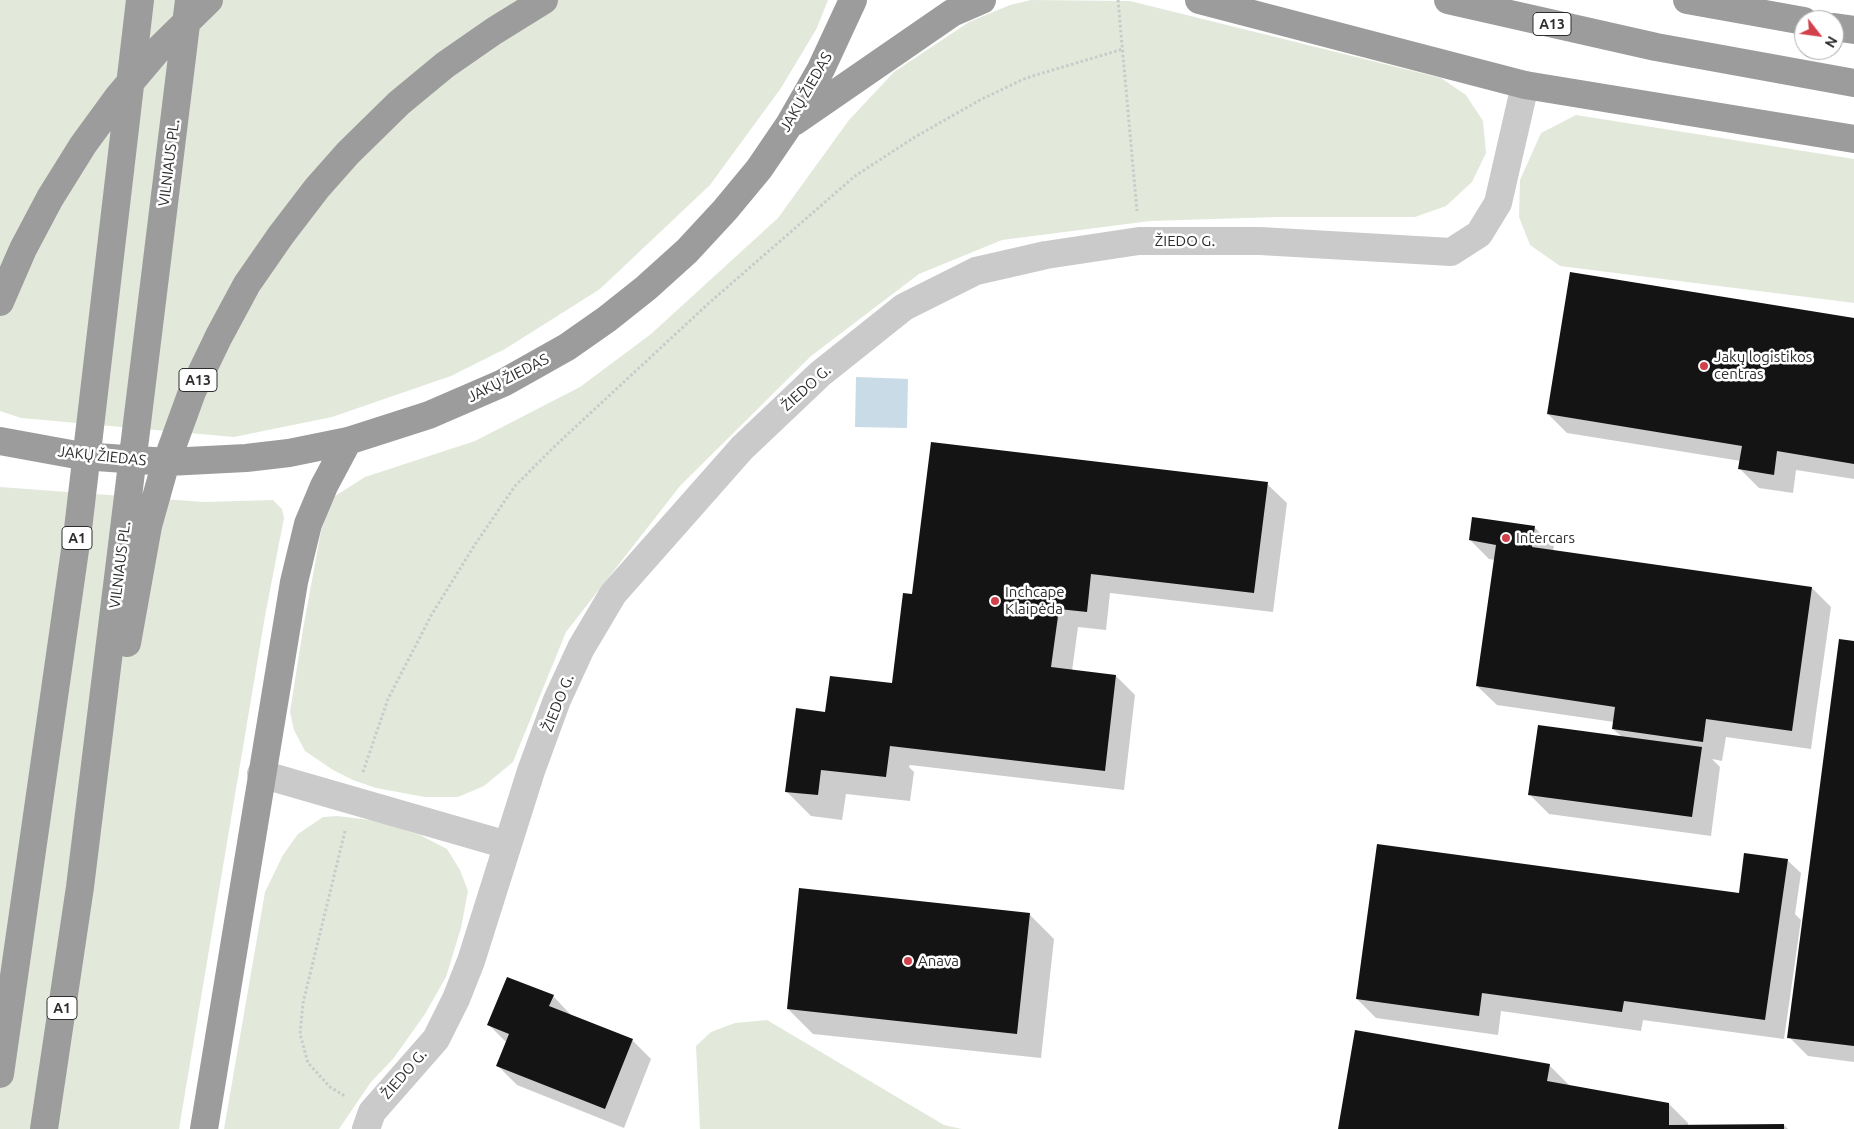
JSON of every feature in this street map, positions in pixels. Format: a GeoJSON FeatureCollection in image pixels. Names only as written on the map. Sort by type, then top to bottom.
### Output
{"type":"FeatureCollection","features":[{"type":"Feature","properties":{"kind":"highway","name":"A1"},"geometry":{"type":"LineString","coordinates":[[0,1074],[78,529],[140,0]]}},
{"type":"Feature","properties":{"kind":"highway","name":"VILNIAUS PL."},"geometry":{"type":"LineString","coordinates":[[44,1129],[80,887],[189,0]]}},
{"type":"Feature","properties":{"kind":"highway"},"geometry":{"type":"LineString","coordinates":[[0,302],[22,249],[82,146],[118,97],[156,52],[209,0]]}},
{"type":"Feature","properties":{"kind":"highway","name":"A13"},"geometry":{"type":"LineString","coordinates":[[80,887],[148,526],[164,469],[192,392],[219,336],[248,284],[281,235],[317,188],[348,154],[399,103],[445,66],[494,31],[544,0]]}},
{"type":"Feature","properties":{"kind":"highway","name":"JAKŲ ŽIEDAS"},"geometry":{"type":"LineString","coordinates":[[0,441],[82,456],[168,462],[246,458],[289,453],[348,441],[429,415],[503,383],[567,347],[607,319],[646,288],[687,251],[725,210],[759,168],[789,126],[821,69],[853,0]]}},
{"type":"Feature","properties":{"kind":"highway"},"geometry":{"type":"LineString","coordinates":[[789,126],[952,13],[982,0]]}},
{"type":"Feature","properties":{"kind":"highway"},"geometry":{"type":"LineString","coordinates":[[1199,0],[1525,84],[1854,139]]}},
{"type":"Feature","properties":{"kind":"highway","name":"A13"},"geometry":{"type":"LineString","coordinates":[[1448,0],[1656,47],[1854,83]]}},
{"type":"Feature","properties":{"kind":"highway"},"geometry":{"type":"LineString","coordinates":[[1687,0],[1794,19]]}},
{"type":"Feature","properties":{"kind":"highway"},"geometry":{"type":"LineString","coordinates":[[204,1129],[294,582],[308,524],[324,486],[348,441]]}},
{"type":"Feature","properties":{"kind":"street","name":"ŽIEDO G."},"geometry":{"type":"LineString","coordinates":[[369,1120],[436,1039],[456,999],[471,961],[507,845],[558,700],[582,648],[613,594],[742,448],[820,374],[904,307],[976,271],[1046,255],[1139,241],[1260,241],[1451,252],[1479,234],[1498,203],[1525,84]]}},
{"type":"Feature","properties":{"kind":"street"},"geometry":{"type":"LineString","coordinates":[[261,774],[507,845]]}},
{"type":"Feature","properties":{"kind":"path"},"geometry":{"type":"LineString","coordinates":[[1118,0],[1139,241]]}},
{"type":"Feature","properties":{"kind":"path"},"geometry":{"type":"LineString","coordinates":[[369,1120],[330,1087],[308,1063],[300,1034],[303,1003],[353,801],[388,700],[432,614],[474,546],[515,486],[556,445],[709,303],[854,176],[915,137],[980,100],[1026,78],[1123,49]]}},
{"type":"Feature","properties":{"kind":"shaded area"},"geometry":{"type":"Polygon","coordinates":[[[0,0],[828,0],[817,28],[781,88],[710,185],[600,289],[505,349],[451,376],[332,417],[234,437],[21,418],[0,411],[0,0]]]}},
{"type":"Feature","properties":{"kind":"shaded area"},"geometry":{"type":"Polygon","coordinates":[[[1031,0],[1130,1],[1441,78],[1466,95],[1483,121],[1486,153],[1472,182],[1446,206],[1415,217],[1277,217],[1150,221],[1002,240],[919,274],[811,356],[680,486],[566,632],[513,762],[484,786],[458,797],[425,797],[376,788],[353,780],[333,770],[305,751],[294,730],[290,712],[321,531],[332,498],[365,477],[475,441],[580,387],[651,334],[778,218],[849,120],[894,72],[969,22],[1010,5],[1031,0]]]}},
{"type":"Feature","properties":{"kind":"shaded area"},"geometry":{"type":"Polygon","coordinates":[[[1576,115],[1854,159],[1854,303],[1560,266],[1530,245],[1519,217],[1520,180],[1541,133],[1576,115]]]}},
{"type":"Feature","properties":{"kind":"shaded area"},"geometry":{"type":"Polygon","coordinates":[[[0,487],[204,502],[273,500],[282,509],[284,518],[265,616],[179,1129],[0,1129],[0,487]]]}},
{"type":"Feature","properties":{"kind":"shaded area"},"geometry":{"type":"Polygon","coordinates":[[[337,816],[378,821],[420,835],[447,849],[460,870],[468,891],[461,928],[446,977],[425,1014],[393,1059],[371,1082],[339,1129],[224,1129],[265,892],[283,855],[298,834],[323,817],[337,816]]]}},
{"type":"Feature","properties":{"kind":"shaded area"},"geometry":{"type":"Polygon","coordinates":[[[767,1020],[944,1125],[962,1129],[700,1129],[696,1046],[711,1032],[735,1023],[767,1020]]]}},
{"type":"Feature","properties":{"kind":"water"},"geometry":{"type":"Polygon","coordinates":[[[856,377],[908,379],[907,428],[855,427],[856,377]]]}},
{"type":"Feature","properties":{"kind":"building","name":"Jakų logistikos centras"},"geometry":{"type":"Polygon","coordinates":[[[1570,272],[1854,318],[1854,464],[1777,451],[1774,475],[1738,469],[1742,446],[1547,414],[1570,272]]]}},
{"type":"Feature","properties":{"kind":"building","name":"Inchcape Klaipėda"},"geometry":{"type":"Polygon","coordinates":[[[931,442],[1268,482],[1254,593],[1091,574],[1087,612],[1059,609],[1051,667],[1116,675],[1105,771],[890,746],[886,777],[821,770],[818,795],[785,792],[796,708],[825,712],[830,676],[892,683],[903,593],[912,594],[931,442]]]}},
{"type":"Feature","properties":{"kind":"building"},"geometry":{"type":"Polygon","coordinates":[[[1472,517],[1535,526],[1532,547],[1812,587],[1792,731],[1706,719],[1703,742],[1612,729],[1615,707],[1476,686],[1496,545],[1469,540],[1472,517]]]}},
{"type":"Feature","properties":{"kind":"building"},"geometry":{"type":"Polygon","coordinates":[[[1839,639],[1854,641],[1854,1046],[1787,1038],[1839,639]]]}},
{"type":"Feature","properties":{"kind":"building"},"geometry":{"type":"Polygon","coordinates":[[[1538,725],[1702,747],[1692,817],[1528,795],[1538,725]]]}},
{"type":"Feature","properties":{"kind":"building"},"geometry":{"type":"Polygon","coordinates":[[[1377,844],[1739,893],[1744,853],[1788,859],[1765,1020],[1624,1001],[1622,1012],[1482,993],[1479,1016],[1356,999],[1377,844]]]}},
{"type":"Feature","properties":{"kind":"building","name":"Anava"},"geometry":{"type":"Polygon","coordinates":[[[799,888],[1030,913],[1017,1034],[787,1009],[799,888]]]}},
{"type":"Feature","properties":{"kind":"building"},"geometry":{"type":"Polygon","coordinates":[[[507,977],[554,995],[549,1006],[633,1039],[605,1109],[496,1066],[509,1034],[487,1025],[507,977]]]}},
{"type":"Feature","properties":{"kind":"building"},"geometry":{"type":"Polygon","coordinates":[[[1355,1030],[1550,1064],[1547,1081],[1669,1103],[1669,1125],[1784,1124],[1784,1129],[1338,1129],[1355,1030]]]}},
{"type":"Feature","properties":{"kind":"place","name":"Jakų logistikos centras"},"geometry":{"type":"Point","coordinates":[1704,366]}},
{"type":"Feature","properties":{"kind":"place","name":"Intercars"},"geometry":{"type":"Point","coordinates":[1506,538]}},
{"type":"Feature","properties":{"kind":"place","name":"Inchcape Klaipėda"},"geometry":{"type":"Point","coordinates":[995,601]}},
{"type":"Feature","properties":{"kind":"place","name":"Anava"},"geometry":{"type":"Point","coordinates":[908,961]}}]}
